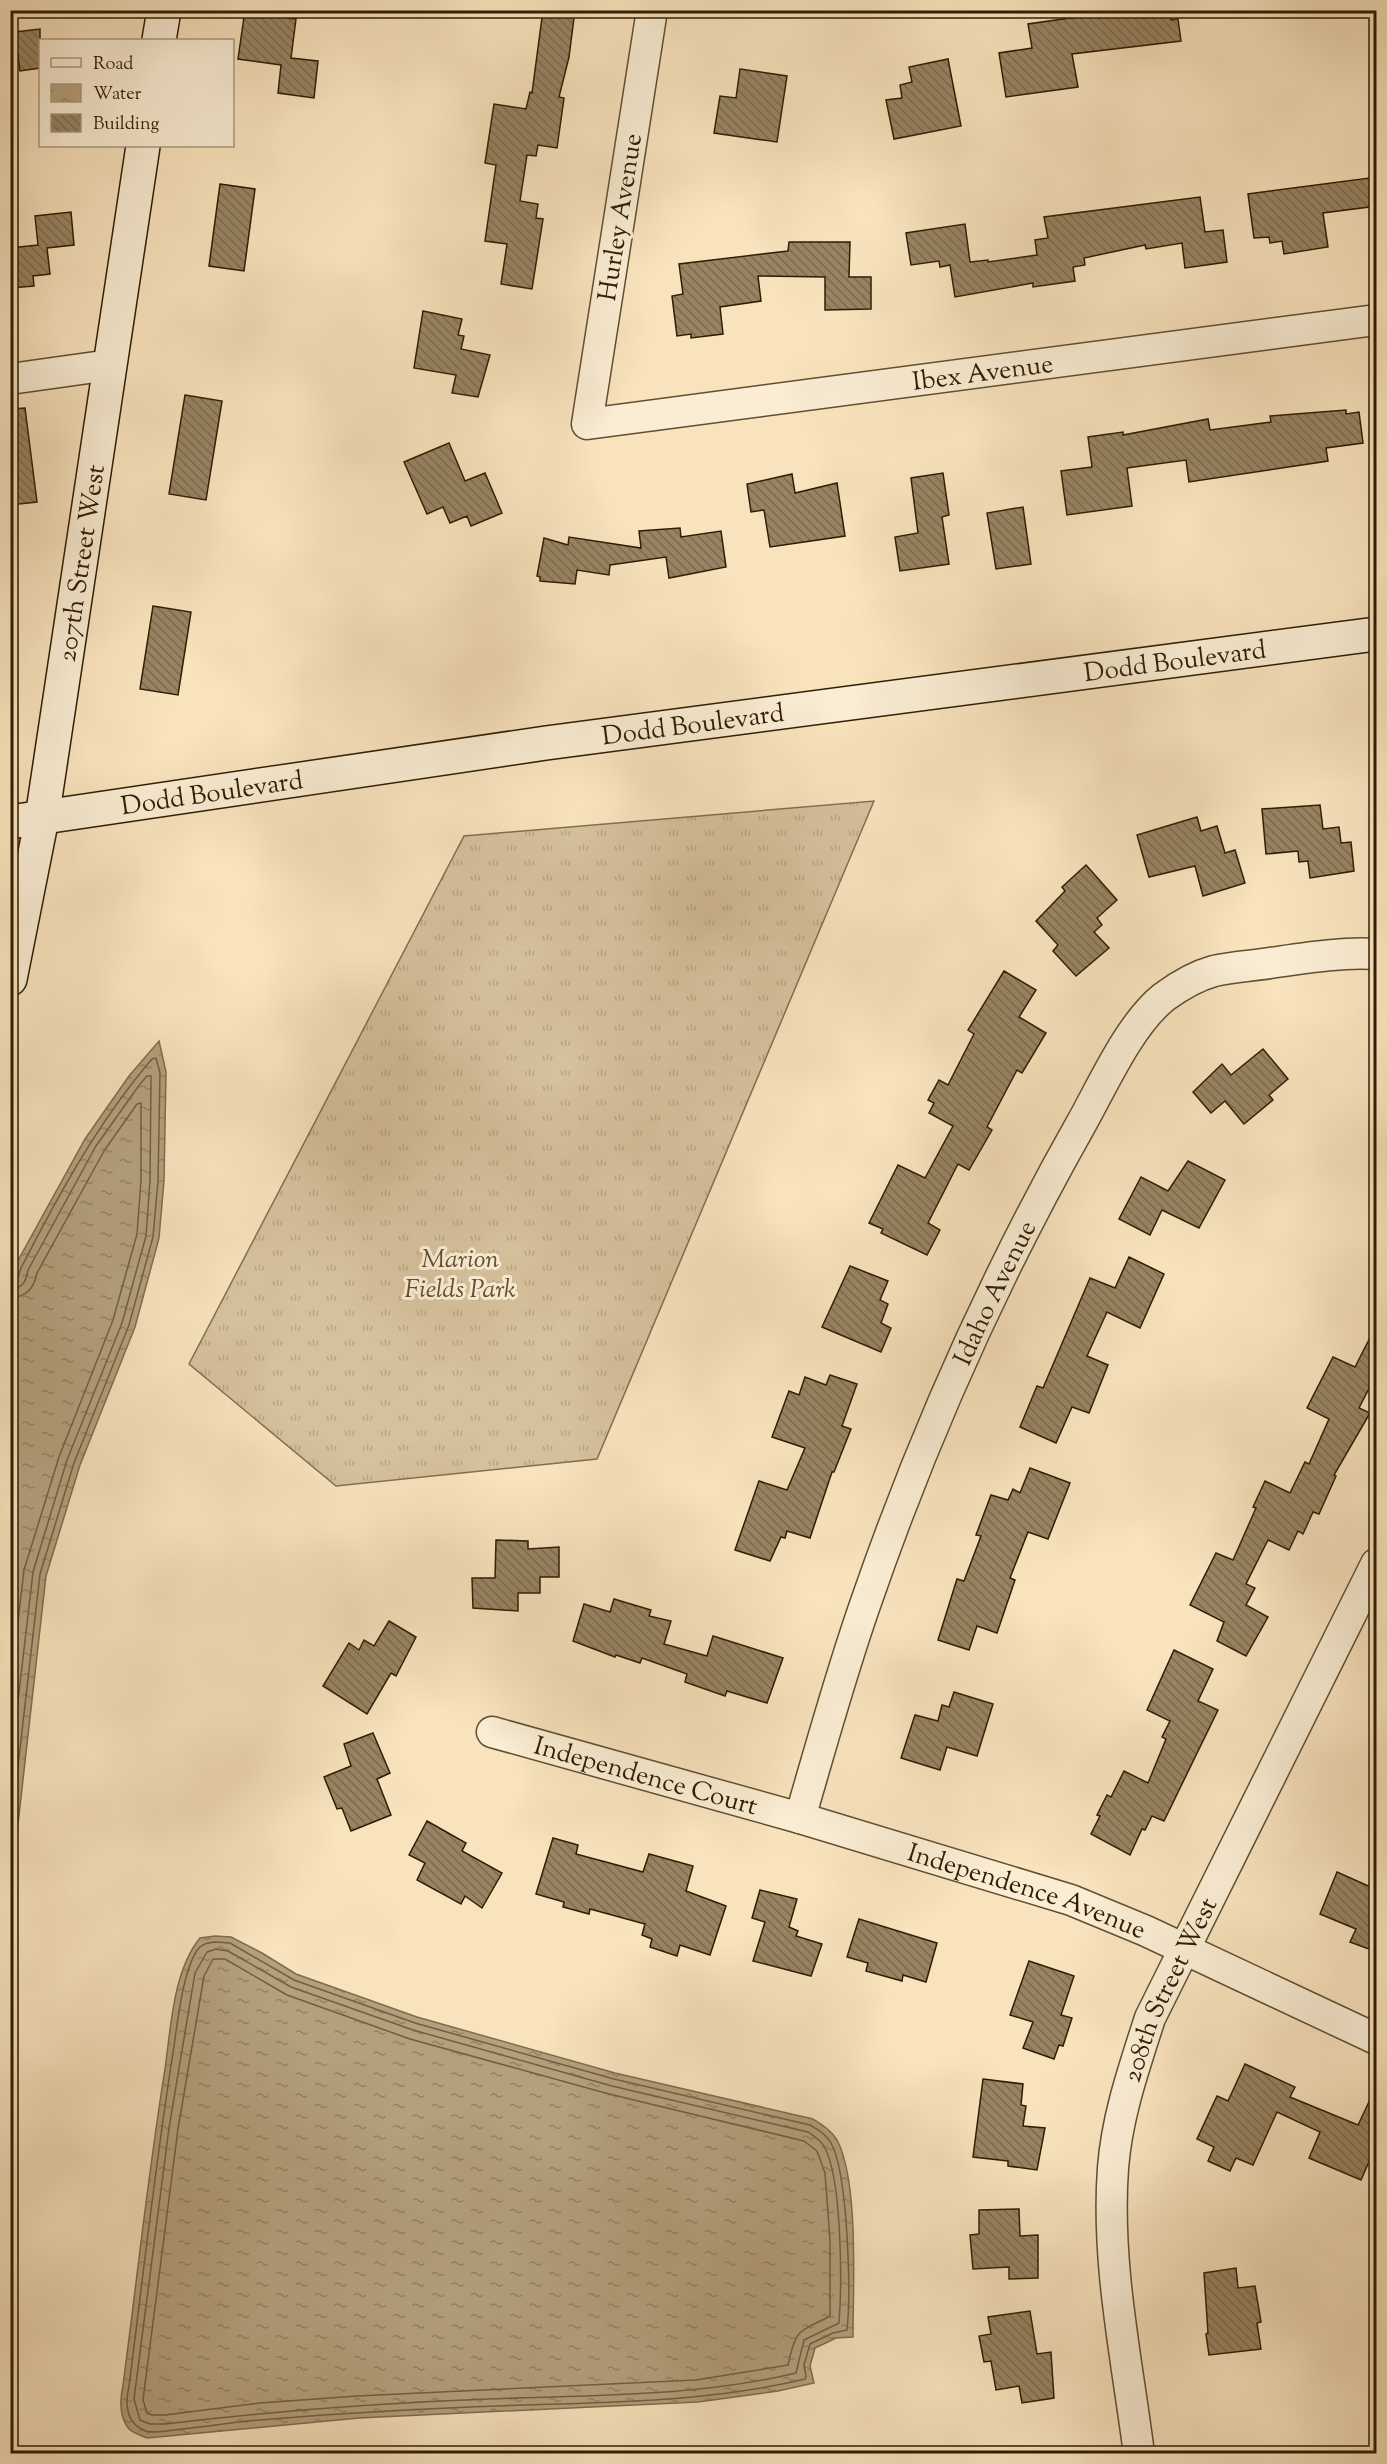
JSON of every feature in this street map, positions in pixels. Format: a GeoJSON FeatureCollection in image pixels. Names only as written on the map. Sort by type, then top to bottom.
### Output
{"type":"FeatureCollection","features":[{"type":"Feature","properties":{"kind":"main road"},"geometry":{"type":"LineString","coordinates":[[159,39],[164,10]]}},
{"type":"Feature","properties":{"kind":"main road","name":"207th Street West"},"geometry":{"type":"LineString","coordinates":[[10,979],[42,818],[143,147]]}},
{"type":"Feature","properties":{"kind":"main road","name":"Dodd Boulevard"},"geometry":{"type":"LineString","coordinates":[[10,822],[558,742],[1377,634]]}},
{"type":"Feature","properties":{"kind":"street","name":"Hurley Avenue"},"geometry":{"type":"LineString","coordinates":[[587,424],[652,10]]}},
{"type":"Feature","properties":{"kind":"street","name":"Ibex Avenue"},"geometry":{"type":"LineString","coordinates":[[587,424],[1377,320]]}},
{"type":"Feature","properties":{"kind":"street"},"geometry":{"type":"LineString","coordinates":[[10,379],[110,365]]}},
{"type":"Feature","properties":{"kind":"street","name":"Idaho Avenue"},"geometry":{"type":"LineString","coordinates":[[800,1818],[866,1601],[935,1419],[1017,1242],[1063,1155],[1135,1029],[1165,996],[1189,981],[1215,971],[1323,956],[1377,954]]}},
{"type":"Feature","properties":{"kind":"street","name":"208th Street West"},"geometry":{"type":"LineString","coordinates":[[1139,2454],[1112,2246],[1113,2168],[1126,2092],[1150,2018],[1377,1564]]}},
{"type":"Feature","properties":{"kind":"street","name":"Independence Court"},"geometry":{"type":"LineString","coordinates":[[492,1732],[800,1818]]}},
{"type":"Feature","properties":{"kind":"street","name":"Independence Avenue"},"geometry":{"type":"LineString","coordinates":[[800,1818],[1071,1900],[1184,1948],[1377,2039]]}},
{"type":"Feature","properties":{"kind":"green space","name":"Marion Fields Park"},"geometry":{"type":"Polygon","coordinates":[[[874,801],[597,1459],[336,1486],[189,1364],[464,836],[874,801]]]}},
{"type":"Feature","properties":{"kind":"water"},"geometry":{"type":"Polygon","coordinates":[[[159,1041],[166,1072],[164,1181],[159,1238],[135,1327],[80,1465],[46,1576],[11,1886],[11,1291],[15,1266],[85,1139],[129,1076],[159,1041]]]}},
{"type":"Feature","properties":{"kind":"water"},"geometry":{"type":"Polygon","coordinates":[[[231,1937],[296,1974],[417,2017],[615,2073],[813,2119],[837,2140],[849,2181],[854,2264],[853,2337],[836,2338],[815,2348],[810,2366],[814,2383],[778,2391],[698,2402],[359,2418],[147,2438],[133,2432],[123,2419],[121,2396],[172,2018],[179,1983],[191,1951],[200,1938],[231,1937]]]}},
{"type":"Feature","properties":{"kind":"building"},"geometry":{"type":"Polygon","coordinates":[[[245,10],[283,10],[282,17],[296,19],[291,58],[318,61],[314,98],[278,93],[281,65],[238,59],[245,10]]]}},
{"type":"Feature","properties":{"kind":"building"},"geometry":{"type":"Polygon","coordinates":[[[543,10],[575,10],[569,57],[559,97],[564,98],[557,148],[538,145],[536,156],[527,155],[520,201],[538,204],[536,218],[543,219],[532,289],[501,284],[507,244],[485,241],[496,165],[485,163],[494,104],[526,109],[530,92],[532,93],[543,10]]]}},
{"type":"Feature","properties":{"kind":"building"},"geometry":{"type":"Polygon","coordinates":[[[1091,10],[1170,10],[1171,20],[1178,19],[1181,41],[1072,54],[1078,87],[1006,97],[999,53],[1032,48],[1028,24],[1091,15],[1091,10]]]}},
{"type":"Feature","properties":{"kind":"building"},"geometry":{"type":"Polygon","coordinates":[[[40,29],[39,68],[20,71],[15,32],[40,29]]]}},
{"type":"Feature","properties":{"kind":"building"},"geometry":{"type":"Polygon","coordinates":[[[948,59],[961,126],[894,139],[886,100],[902,98],[900,85],[912,82],[909,67],[948,59]]]}},
{"type":"Feature","properties":{"kind":"building"},"geometry":{"type":"Polygon","coordinates":[[[740,69],[787,76],[777,142],[714,133],[720,96],[736,98],[740,69]]]}},
{"type":"Feature","properties":{"kind":"building"},"geometry":{"type":"Polygon","coordinates":[[[1377,177],[1377,206],[1323,213],[1328,247],[1284,254],[1282,241],[1270,243],[1269,237],[1254,238],[1248,194],[1377,177]]]}},
{"type":"Feature","properties":{"kind":"building"},"geometry":{"type":"Polygon","coordinates":[[[220,184],[255,189],[244,271],[209,266],[220,184]]]}},
{"type":"Feature","properties":{"kind":"building"},"geometry":{"type":"Polygon","coordinates":[[[1200,197],[1205,232],[1223,230],[1227,262],[1185,268],[1182,243],[1146,249],[1145,245],[1084,258],[1085,265],[1073,267],[1075,281],[1033,287],[1033,283],[955,297],[950,265],[940,267],[939,261],[911,265],[906,233],[965,224],[970,262],[988,260],[988,262],[1037,255],[1035,240],[1048,238],[1044,217],[1200,197]]]}},
{"type":"Feature","properties":{"kind":"building"},"geometry":{"type":"Polygon","coordinates":[[[71,212],[74,245],[47,248],[50,274],[33,276],[34,286],[10,288],[10,248],[38,245],[35,216],[71,212]]]}},
{"type":"Feature","properties":{"kind":"building"},"geometry":{"type":"Polygon","coordinates":[[[789,242],[850,242],[849,277],[871,277],[871,309],[825,310],[825,277],[758,276],[761,301],[720,307],[723,334],[691,338],[691,334],[677,336],[672,296],[683,294],[679,264],[788,251],[789,242]]]}},
{"type":"Feature","properties":{"kind":"building"},"geometry":{"type":"Polygon","coordinates":[[[423,311],[462,319],[458,335],[464,336],[461,349],[490,355],[478,397],[452,393],[456,375],[414,368],[423,311]]]}},
{"type":"Feature","properties":{"kind":"building"},"geometry":{"type":"Polygon","coordinates":[[[185,395],[222,401],[206,500],[169,494],[185,395]]]}},
{"type":"Feature","properties":{"kind":"building"},"geometry":{"type":"Polygon","coordinates":[[[25,408],[37,502],[10,505],[10,409],[25,408]]]}},
{"type":"Feature","properties":{"kind":"building"},"geometry":{"type":"Polygon","coordinates":[[[1346,410],[1346,414],[1359,412],[1363,443],[1326,448],[1328,461],[1189,482],[1186,460],[1127,468],[1132,506],[1067,515],[1061,471],[1092,467],[1088,437],[1123,432],[1123,435],[1208,419],[1210,430],[1271,422],[1270,416],[1346,410]]]}},
{"type":"Feature","properties":{"kind":"building"},"geometry":{"type":"Polygon","coordinates":[[[449,443],[465,481],[485,473],[502,513],[471,526],[467,516],[450,523],[443,507],[427,514],[404,462],[449,443]]]}},
{"type":"Feature","properties":{"kind":"building"},"geometry":{"type":"Polygon","coordinates":[[[943,473],[949,515],[942,517],[949,564],[900,571],[895,537],[918,533],[911,478],[943,473]]]}},
{"type":"Feature","properties":{"kind":"building"},"geometry":{"type":"Polygon","coordinates":[[[792,474],[795,493],[837,483],[845,536],[770,547],[764,510],[751,512],[747,484],[792,474]]]}},
{"type":"Feature","properties":{"kind":"building"},"geometry":{"type":"Polygon","coordinates":[[[1023,507],[1031,564],[996,569],[987,513],[1023,507]]]}},
{"type":"Feature","properties":{"kind":"building"},"geometry":{"type":"Polygon","coordinates":[[[680,528],[681,537],[721,531],[726,567],[669,578],[666,557],[610,565],[609,575],[577,570],[575,584],[540,581],[540,577],[537,576],[544,538],[568,545],[569,537],[641,548],[639,531],[680,528]]]}},
{"type":"Feature","properties":{"kind":"building"},"geometry":{"type":"Polygon","coordinates":[[[153,606],[191,612],[178,695],[140,689],[153,606]]]}},
{"type":"Feature","properties":{"kind":"building"},"geometry":{"type":"Polygon","coordinates":[[[1320,805],[1323,829],[1339,827],[1341,843],[1351,842],[1354,871],[1310,878],[1308,861],[1299,862],[1298,851],[1266,854],[1262,809],[1320,805]]]}},
{"type":"Feature","properties":{"kind":"building"},"geometry":{"type":"Polygon","coordinates":[[[1197,817],[1201,831],[1217,826],[1225,853],[1235,850],[1245,883],[1203,896],[1195,866],[1149,877],[1137,835],[1197,817]]]}},
{"type":"Feature","properties":{"kind":"building"},"geometry":{"type":"Polygon","coordinates":[[[1086,865],[1117,900],[1097,918],[1102,925],[1094,932],[1109,948],[1076,976],[1053,951],[1058,945],[1036,921],[1065,891],[1062,887],[1086,865]]]}},
{"type":"Feature","properties":{"kind":"building"},"geometry":{"type":"Polygon","coordinates":[[[1004,971],[1036,990],[1019,1017],[1046,1033],[1022,1073],[1017,1070],[987,1127],[992,1130],[969,1170],[958,1164],[928,1223],[940,1230],[927,1255],[881,1233],[883,1229],[869,1223],[898,1165],[925,1178],[953,1126],[929,1113],[934,1103],[928,1100],[939,1080],[948,1085],[974,1034],[968,1030],[1004,971]]]}},
{"type":"Feature","properties":{"kind":"building"},"geometry":{"type":"Polygon","coordinates":[[[1263,1049],[1288,1079],[1269,1095],[1273,1100],[1244,1124],[1225,1101],[1211,1113],[1193,1092],[1222,1064],[1231,1075],[1263,1049]]]}},
{"type":"Feature","properties":{"kind":"building"},"geometry":{"type":"Polygon","coordinates":[[[1188,1161],[1225,1180],[1199,1228],[1162,1210],[1150,1235],[1119,1219],[1141,1177],[1168,1191],[1188,1161]]]}},
{"type":"Feature","properties":{"kind":"building"},"geometry":{"type":"Polygon","coordinates":[[[1129,1257],[1164,1274],[1140,1328],[1107,1312],[1087,1356],[1108,1365],[1089,1413],[1072,1407],[1056,1443],[1020,1427],[1037,1386],[1043,1388],[1090,1278],[1115,1288],[1129,1257]]]}},
{"type":"Feature","properties":{"kind":"building"},"geometry":{"type":"Polygon","coordinates":[[[850,1266],[888,1281],[880,1300],[888,1304],[881,1323],[891,1328],[881,1352],[822,1327],[850,1266]]]}},
{"type":"Feature","properties":{"kind":"building"},"geometry":{"type":"Polygon","coordinates":[[[1377,1324],[1377,1373],[1359,1408],[1370,1413],[1334,1475],[1336,1476],[1319,1514],[1313,1512],[1303,1534],[1298,1531],[1289,1550],[1268,1540],[1246,1584],[1255,1588],[1246,1605],[1268,1617],[1246,1656],[1217,1641],[1224,1622],[1190,1605],[1216,1553],[1233,1560],[1265,1481],[1290,1493],[1305,1462],[1309,1464],[1329,1419],[1307,1408],[1333,1357],[1355,1367],[1377,1324]]]}},
{"type":"Feature","properties":{"kind":"building"},"geometry":{"type":"Polygon","coordinates":[[[830,1375],[857,1384],[842,1426],[851,1429],[834,1472],[832,1472],[810,1538],[787,1531],[785,1538],[781,1537],[770,1561],[735,1550],[759,1481],[787,1490],[805,1448],[772,1437],[789,1391],[799,1395],[805,1377],[826,1385],[830,1375]]]}},
{"type":"Feature","properties":{"kind":"building"},"geometry":{"type":"Polygon","coordinates":[[[1030,1468],[1070,1483],[1048,1539],[1028,1532],[1010,1578],[1015,1580],[997,1633],[977,1626],[969,1650],[938,1640],[957,1579],[964,1581],[981,1536],[976,1535],[991,1495],[1008,1500],[1013,1489],[1020,1493],[1030,1468]]]}},
{"type":"Feature","properties":{"kind":"building"},"geometry":{"type":"Polygon","coordinates":[[[496,1540],[528,1541],[528,1549],[559,1547],[559,1577],[540,1577],[540,1593],[518,1593],[518,1611],[473,1608],[472,1578],[495,1578],[496,1540]]]}},
{"type":"Feature","properties":{"kind":"building"},"geometry":{"type":"Polygon","coordinates":[[[614,1599],[651,1610],[649,1616],[671,1621],[664,1644],[707,1656],[713,1636],[783,1658],[767,1703],[727,1691],[725,1696],[685,1682],[687,1674],[642,1658],[640,1663],[616,1655],[615,1657],[573,1641],[584,1604],[610,1612],[614,1599]]]}},
{"type":"Feature","properties":{"kind":"building"},"geometry":{"type":"Polygon","coordinates":[[[389,1621],[416,1637],[396,1676],[391,1673],[367,1714],[323,1686],[349,1643],[359,1650],[364,1640],[374,1646],[389,1621]]]}},
{"type":"Feature","properties":{"kind":"building"},"geometry":{"type":"Polygon","coordinates":[[[1174,1650],[1213,1669],[1198,1701],[1218,1710],[1164,1821],[1152,1816],[1145,1830],[1142,1829],[1130,1855],[1091,1834],[1107,1795],[1111,1797],[1124,1771],[1148,1783],[1166,1739],[1162,1737],[1170,1721],[1147,1710],[1174,1650]]]}},
{"type":"Feature","properties":{"kind":"building"},"geometry":{"type":"Polygon","coordinates":[[[954,1692],[993,1704],[977,1756],[947,1747],[940,1770],[901,1758],[915,1715],[938,1721],[942,1705],[949,1707],[954,1692]]]}},
{"type":"Feature","properties":{"kind":"building"},"geometry":{"type":"Polygon","coordinates":[[[373,1733],[390,1773],[377,1779],[391,1815],[351,1831],[342,1808],[337,1809],[324,1777],[351,1766],[344,1744],[373,1733]]]}},
{"type":"Feature","properties":{"kind":"building"},"geometry":{"type":"Polygon","coordinates":[[[427,1821],[466,1843],[462,1851],[502,1873],[482,1908],[465,1896],[461,1904],[417,1880],[425,1863],[409,1855],[427,1821]]]}},
{"type":"Feature","properties":{"kind":"building"},"geometry":{"type":"Polygon","coordinates":[[[553,1838],[578,1845],[576,1854],[643,1872],[649,1854],[693,1866],[686,1891],[726,1906],[710,1955],[680,1945],[677,1956],[650,1947],[652,1939],[642,1935],[645,1924],[590,1909],[589,1914],[563,1907],[564,1902],[536,1894],[553,1838]]]}},
{"type":"Feature","properties":{"kind":"building"},"geometry":{"type":"Polygon","coordinates":[[[1337,1872],[1375,1889],[1377,1887],[1377,1952],[1350,1942],[1356,1929],[1320,1914],[1337,1872]]]}},
{"type":"Feature","properties":{"kind":"building"},"geometry":{"type":"Polygon","coordinates":[[[760,1890],[797,1899],[789,1927],[798,1931],[796,1936],[822,1944],[811,1976],[753,1961],[765,1922],[752,1918],[760,1890]]]}},
{"type":"Feature","properties":{"kind":"building"},"geometry":{"type":"Polygon","coordinates":[[[859,1919],[937,1943],[926,1982],[903,1975],[902,1981],[866,1971],[868,1963],[847,1957],[859,1919]]]}},
{"type":"Feature","properties":{"kind":"building"},"geometry":{"type":"Polygon","coordinates":[[[1029,1961],[1074,1976],[1061,2015],[1072,2018],[1063,2046],[1059,2045],[1054,2059],[1023,2048],[1033,2022],[1010,2015],[1029,1961]]]}},
{"type":"Feature","properties":{"kind":"building"},"geometry":{"type":"Polygon","coordinates":[[[1245,2064],[1295,2087],[1290,2097],[1358,2125],[1377,2085],[1377,2159],[1371,2157],[1361,2180],[1309,2158],[1320,2132],[1277,2112],[1253,2165],[1236,2158],[1230,2171],[1208,2161],[1214,2147],[1197,2139],[1217,2096],[1228,2101],[1245,2064]]]}},
{"type":"Feature","properties":{"kind":"building"},"geometry":{"type":"Polygon","coordinates":[[[983,2079],[1023,2084],[1021,2105],[1026,2106],[1023,2126],[1045,2128],[1037,2170],[1008,2166],[1008,2161],[973,2157],[983,2079]]]}},
{"type":"Feature","properties":{"kind":"building"},"geometry":{"type":"Polygon","coordinates":[[[1019,2209],[1020,2236],[1038,2235],[1038,2278],[1009,2279],[1009,2267],[973,2269],[970,2235],[979,2234],[979,2210],[1019,2209]]]}},
{"type":"Feature","properties":{"kind":"building"},"geometry":{"type":"Polygon","coordinates":[[[1236,2268],[1238,2288],[1255,2286],[1261,2322],[1257,2323],[1261,2349],[1209,2355],[1204,2273],[1236,2268]]]}},
{"type":"Feature","properties":{"kind":"building"},"geometry":{"type":"Polygon","coordinates":[[[1030,2311],[1037,2354],[1051,2352],[1054,2398],[1022,2403],[1019,2386],[996,2390],[991,2361],[984,2362],[979,2336],[991,2334],[988,2317],[1030,2311]]]}}]}
